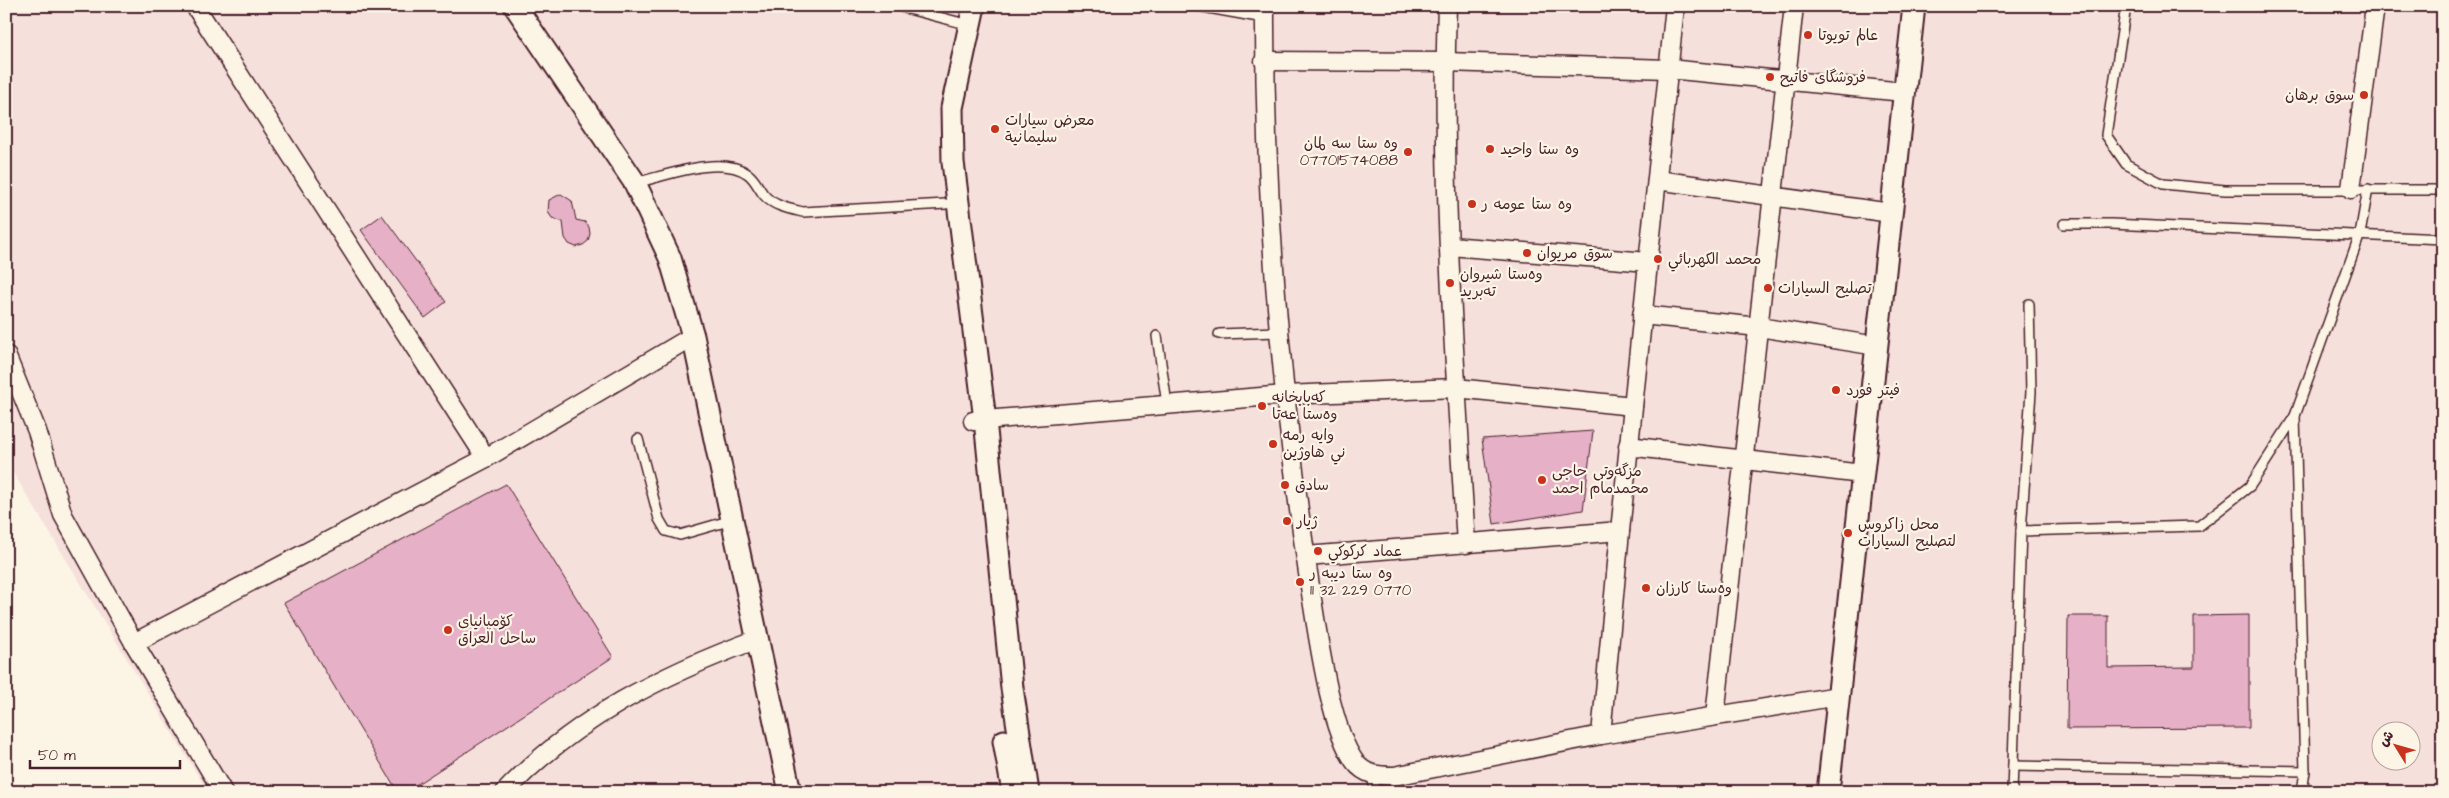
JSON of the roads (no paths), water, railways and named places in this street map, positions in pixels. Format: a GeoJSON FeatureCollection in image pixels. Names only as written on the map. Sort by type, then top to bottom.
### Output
{"type":"FeatureCollection","features":[{"type":"Feature","properties":{"kind":"street"},"geometry":{"type":"LineString","coordinates":[[195,6],[486,458]]}},
{"type":"Feature","properties":{"kind":"street"},"geometry":{"type":"LineString","coordinates":[[515,6],[634,183],[670,258],[693,336],[790,792]]}},
{"type":"Feature","properties":{"kind":"street"},"geometry":{"type":"LineString","coordinates":[[1447,6],[1446,62],[1450,246],[1456,388],[1466,544]]}},
{"type":"Feature","properties":{"kind":"street"},"geometry":{"type":"LineString","coordinates":[[1601,735],[1628,446],[1675,6]]}},
{"type":"Feature","properties":{"kind":"street"},"geometry":{"type":"LineString","coordinates":[[1715,716],[1794,6]]}},
{"type":"Feature","properties":{"kind":"street"},"geometry":{"type":"LineString","coordinates":[[1828,792],[1914,6]]}},
{"type":"Feature","properties":{"kind":"street"},"geometry":{"type":"LineString","coordinates":[[2359,189],[2375,6]]}},
{"type":"Feature","properties":{"kind":"street"},"geometry":{"type":"LineString","coordinates":[[1264,12],[1264,61],[1274,264],[1285,395],[1318,637],[1338,722],[1350,754],[1362,769],[1372,774],[1394,776],[1601,735],[1838,696]]}},
{"type":"Feature","properties":{"kind":"street"},"geometry":{"type":"LineString","coordinates":[[965,13],[952,108],[951,213],[1012,688],[1015,779],[1028,792]]}},
{"type":"Feature","properties":{"kind":"street"},"geometry":{"type":"LineString","coordinates":[[1264,61],[1446,62],[1668,69],[1904,92]]}},
{"type":"Feature","properties":{"kind":"street"},"geometry":{"type":"LineString","coordinates":[[1656,180],[1891,212]]}},
{"type":"Feature","properties":{"kind":"street"},"geometry":{"type":"LineString","coordinates":[[1450,246],[1648,262]]}},
{"type":"Feature","properties":{"kind":"street"},"geometry":{"type":"LineString","coordinates":[[1642,315],[1758,327],[1877,346]]}},
{"type":"Feature","properties":{"kind":"street"},"geometry":{"type":"LineString","coordinates":[[134,643],[486,458],[693,336]]}},
{"type":"Feature","properties":{"kind":"street"},"geometry":{"type":"LineString","coordinates":[[6,355],[37,431],[63,514],[134,643],[223,792]]}},
{"type":"Feature","properties":{"kind":"street"},"geometry":{"type":"LineString","coordinates":[[979,420],[1285,395],[1456,388],[1633,406]]}},
{"type":"Feature","properties":{"kind":"street"},"geometry":{"type":"LineString","coordinates":[[1628,446],[1744,458],[1862,474]]}},
{"type":"Feature","properties":{"kind":"street"},"geometry":{"type":"LineString","coordinates":[[1306,556],[1620,531]]}},
{"type":"Feature","properties":{"kind":"street"},"geometry":{"type":"LineString","coordinates":[[505,792],[542,756],[577,730],[651,684],[679,669],[758,638]]}},
{"type":"Feature","properties":{"kind":"lane"},"geometry":{"type":"LineString","coordinates":[[897,6],[965,13]]}},
{"type":"Feature","properties":{"kind":"lane"},"geometry":{"type":"LineString","coordinates":[[1197,6],[1264,12]]}},
{"type":"Feature","properties":{"kind":"lane"},"geometry":{"type":"LineString","coordinates":[[2126,6],[2106,136],[2126,164],[2163,184],[2225,190],[2443,190]]}},
{"type":"Feature","properties":{"kind":"lane"},"geometry":{"type":"LineString","coordinates":[[634,183],[718,164],[738,168],[749,174],[766,198],[784,208],[803,212],[951,213]]}},
{"type":"Feature","properties":{"kind":"lane"},"geometry":{"type":"LineString","coordinates":[[2021,530],[2200,526],[2250,486],[2295,416],[2360,234],[2359,189]]}},
{"type":"Feature","properties":{"kind":"lane"},"geometry":{"type":"LineString","coordinates":[[2064,224],[2360,234],[2443,239]]}},
{"type":"Feature","properties":{"kind":"lane"},"geometry":{"type":"LineString","coordinates":[[2012,792],[2021,530],[2031,392],[2028,304]]}},
{"type":"Feature","properties":{"kind":"lane"},"geometry":{"type":"LineString","coordinates":[[1218,334],[1279,332]]}},
{"type":"Feature","properties":{"kind":"lane"},"geometry":{"type":"LineString","coordinates":[[1158,336],[1167,404]]}},
{"type":"Feature","properties":{"kind":"lane"},"geometry":{"type":"LineString","coordinates":[[2295,416],[2305,770],[2302,792]]}},
{"type":"Feature","properties":{"kind":"lane"},"geometry":{"type":"LineString","coordinates":[[638,438],[659,519],[666,531],[680,535],[732,520]]}},
{"type":"Feature","properties":{"kind":"lane"},"geometry":{"type":"LineString","coordinates":[[2012,766],[2305,770]]}},
{"type":"Feature","properties":{"kind":"lane"},"geometry":{"type":"LineString","coordinates":[[1372,774],[1374,792]]}},
{"type":"Feature","properties":{"kind":"place","name":"عالم تويوتا"},"geometry":{"type":"Point","coordinates":[1808,35]}},
{"type":"Feature","properties":{"kind":"place","name":"فروشگاى فاتيح"},"geometry":{"type":"Point","coordinates":[1770,77]}},
{"type":"Feature","properties":{"kind":"place","name":"سوق برهان"},"geometry":{"type":"Point","coordinates":[2364,95]}},
{"type":"Feature","properties":{"kind":"place","name":"معرض سيارات سليمانية"},"geometry":{"type":"Point","coordinates":[995,129]}},
{"type":"Feature","properties":{"kind":"place","name":"وه ستا واحید"},"geometry":{"type":"Point","coordinates":[1490,149]}},
{"type":"Feature","properties":{"kind":"place","name":"وه ستا سه لمان 07701574088"},"geometry":{"type":"Point","coordinates":[1408,152]}},
{"type":"Feature","properties":{"kind":"place","name":"وه ستا عومه ر"},"geometry":{"type":"Point","coordinates":[1472,204]}},
{"type":"Feature","properties":{"kind":"place","name":"سوق مریوان"},"geometry":{"type":"Point","coordinates":[1527,253]}},
{"type":"Feature","properties":{"kind":"place","name":"محمد الكهربائي"},"geometry":{"type":"Point","coordinates":[1658,259]}},
{"type":"Feature","properties":{"kind":"place","name":"وەستا شیروان تەبرید"},"geometry":{"type":"Point","coordinates":[1450,283]}},
{"type":"Feature","properties":{"kind":"place","name":"تصليح السيارات"},"geometry":{"type":"Point","coordinates":[1768,288]}},
{"type":"Feature","properties":{"kind":"place","name":"فيتر فورد"},"geometry":{"type":"Point","coordinates":[1836,390]}},
{"type":"Feature","properties":{"kind":"place","name":"کەبابخانە وەستا عەتا"},"geometry":{"type":"Point","coordinates":[1262,406]}},
{"type":"Feature","properties":{"kind":"place","name":"وايه رمه ني هاوژين"},"geometry":{"type":"Point","coordinates":[1273,444]}},
{"type":"Feature","properties":{"kind":"place","name":"مزگەوتی حاجی محمدمام احمد"},"geometry":{"type":"Point","coordinates":[1542,480]}},
{"type":"Feature","properties":{"kind":"place","name":"سادق"},"geometry":{"type":"Point","coordinates":[1285,485]}},
{"type":"Feature","properties":{"kind":"place","name":"ژیار"},"geometry":{"type":"Point","coordinates":[1287,521]}},
{"type":"Feature","properties":{"kind":"place","name":"محل زاكروس لتصليح السيارات"},"geometry":{"type":"Point","coordinates":[1848,533]}},
{"type":"Feature","properties":{"kind":"place","name":"عماد كركوكي"},"geometry":{"type":"Point","coordinates":[1318,551]}},
{"type":"Feature","properties":{"kind":"place","name":"وه ستا دیبه ر 11 32 229 0770"},"geometry":{"type":"Point","coordinates":[1300,582]}},
{"type":"Feature","properties":{"kind":"place","name":"وەستا کارزان"},"geometry":{"type":"Point","coordinates":[1646,588]}},
{"type":"Feature","properties":{"kind":"place","name":"کۆمپانیای ساحل العراق"},"geometry":{"type":"Point","coordinates":[448,630]}}]}
